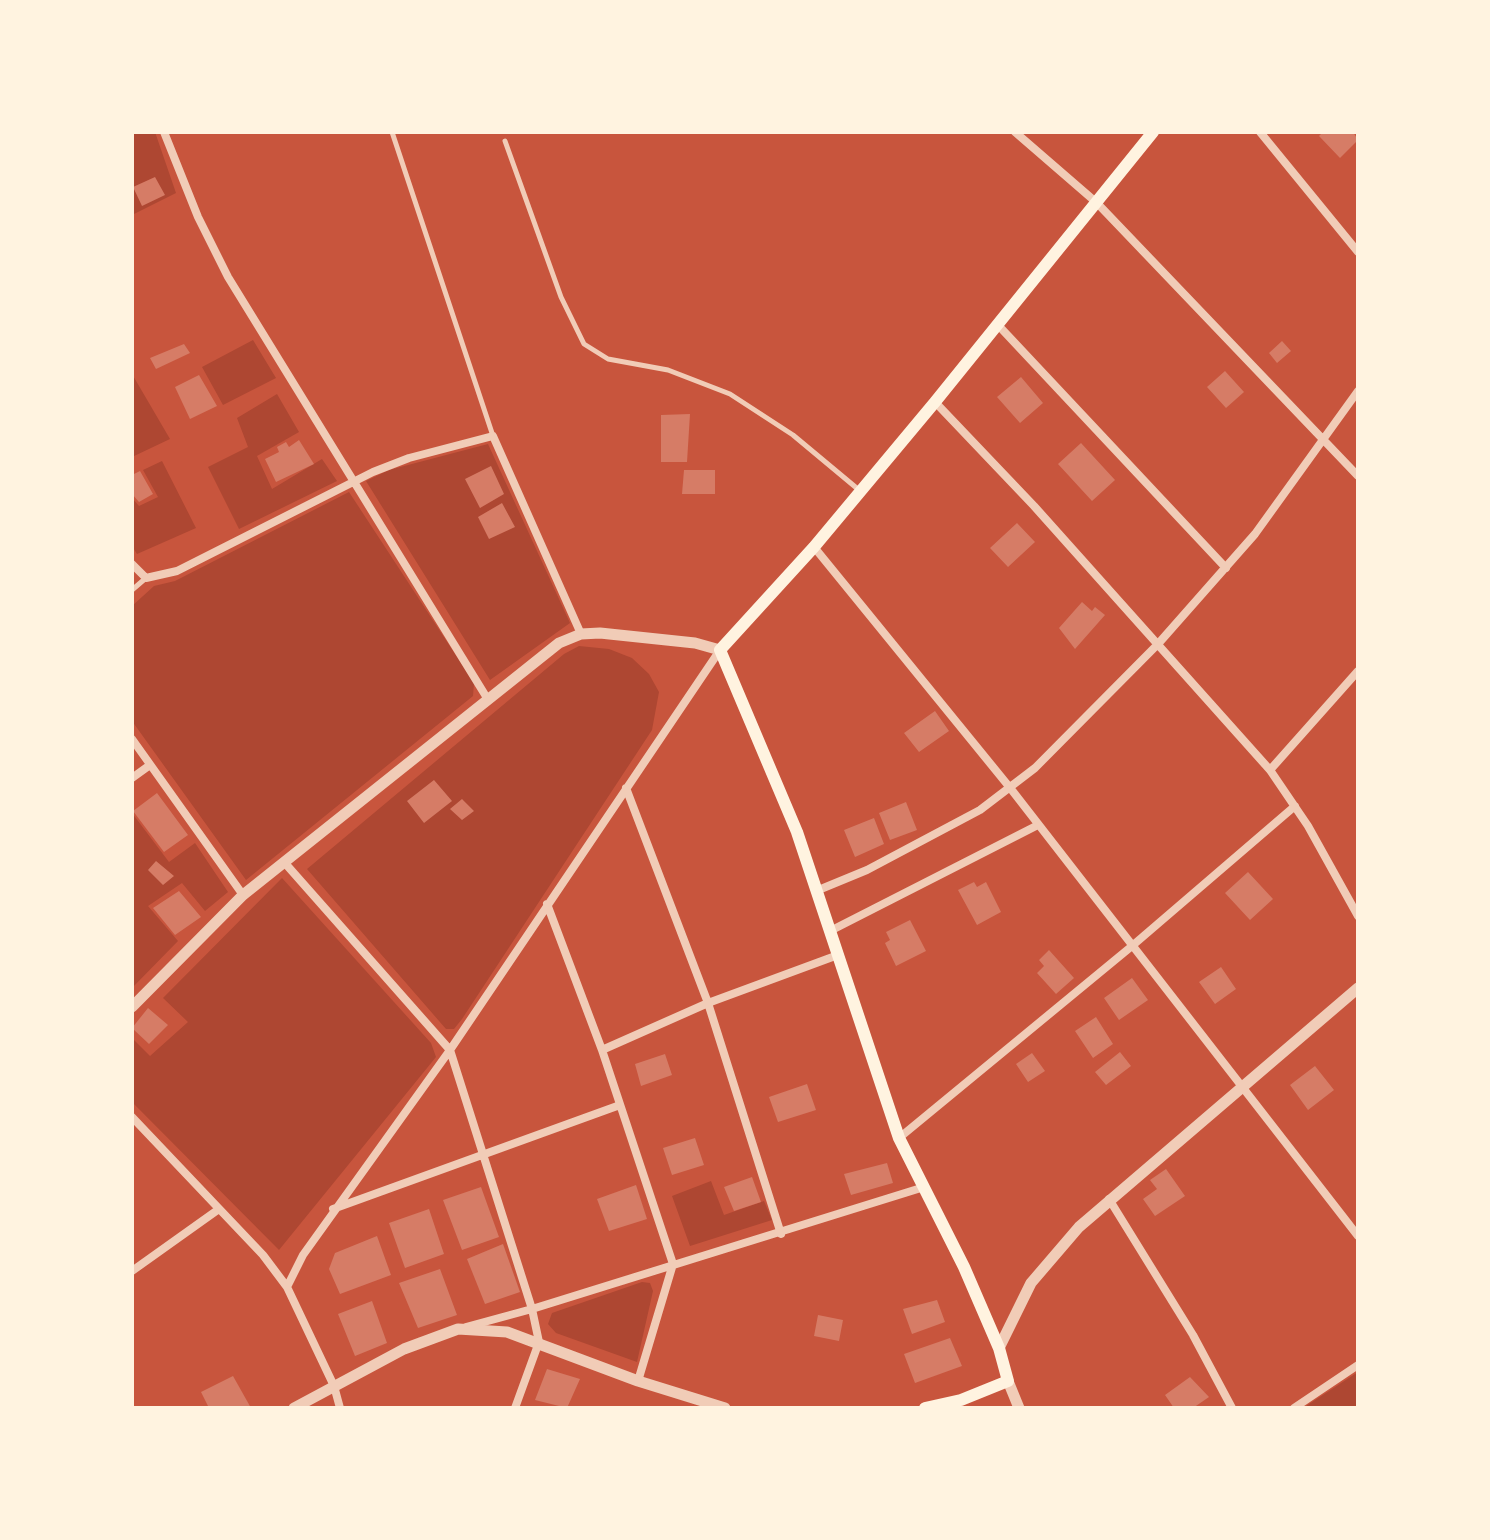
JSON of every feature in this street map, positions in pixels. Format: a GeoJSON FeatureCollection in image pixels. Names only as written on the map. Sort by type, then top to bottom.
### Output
{"type":"FeatureCollection","features":[{"type":"Feature","properties":{"kind":"main road"},"geometry":{"type":"LineString","coordinates":[[925,1408],[961,1400],[1008,1381],[999,1348],[964,1267],[921,1188],[899,1138],[797,832],[720,650],[861,492],[1153,132]]}},
{"type":"Feature","properties":{"kind":"street"},"geometry":{"type":"LineString","coordinates":[[164,132],[198,217],[228,277],[487,698]]}},
{"type":"Feature","properties":{"kind":"street"},"geometry":{"type":"LineString","coordinates":[[1015,132],[1097,203],[1322,442],[1358,476]]}},
{"type":"Feature","properties":{"kind":"street"},"geometry":{"type":"LineString","coordinates":[[1260,132],[1358,252]]}},
{"type":"Feature","properties":{"kind":"street"},"geometry":{"type":"LineString","coordinates":[[998,325],[1226,568]]}},
{"type":"Feature","properties":{"kind":"street"},"geometry":{"type":"LineString","coordinates":[[816,891],[867,870],[980,810],[1011,789],[1158,644],[1226,568],[1358,391]]}},
{"type":"Feature","properties":{"kind":"street"},"geometry":{"type":"LineString","coordinates":[[935,402],[1270,770],[1295,806],[1358,916]]}},
{"type":"Feature","properties":{"kind":"street"},"geometry":{"type":"LineString","coordinates":[[132,564],[146,578],[177,571],[353,481],[409,458],[493,436],[581,634]]}},
{"type":"Feature","properties":{"kind":"street"},"geometry":{"type":"LineString","coordinates":[[814,547],[1011,789],[1358,1236]]}},
{"type":"Feature","properties":{"kind":"street"},"geometry":{"type":"LineString","coordinates":[[133,1005],[243,895],[559,643],[581,634],[655,638],[720,650],[450,1050],[332,1210],[287,1287]]}},
{"type":"Feature","properties":{"kind":"street"},"geometry":{"type":"LineString","coordinates":[[1270,770],[1358,671]]}},
{"type":"Feature","properties":{"kind":"street"},"geometry":{"type":"LineString","coordinates":[[132,739],[243,895]]}},
{"type":"Feature","properties":{"kind":"street"},"geometry":{"type":"LineString","coordinates":[[132,778],[150,765]]}},
{"type":"Feature","properties":{"kind":"street"},"geometry":{"type":"LineString","coordinates":[[626,788],[708,1003],[781,1234]]}},
{"type":"Feature","properties":{"kind":"street"},"geometry":{"type":"LineString","coordinates":[[899,1138],[1132,946],[1295,806]]}},
{"type":"Feature","properties":{"kind":"street"},"geometry":{"type":"LineString","coordinates":[[830,931],[1038,825]]}},
{"type":"Feature","properties":{"kind":"street"},"geometry":{"type":"LineString","coordinates":[[284,862],[450,1050],[486,1155],[539,1342],[515,1408]]}},
{"type":"Feature","properties":{"kind":"street"},"geometry":{"type":"LineString","coordinates":[[547,904],[602,1050],[673,1264],[638,1381]]}},
{"type":"Feature","properties":{"kind":"street"},"geometry":{"type":"LineString","coordinates":[[602,1050],[708,1003],[838,955]]}},
{"type":"Feature","properties":{"kind":"street"},"geometry":{"type":"LineString","coordinates":[[999,1348],[1031,1283],[1079,1227],[1358,988]]}},
{"type":"Feature","properties":{"kind":"street"},"geometry":{"type":"LineString","coordinates":[[332,1210],[620,1105]]}},
{"type":"Feature","properties":{"kind":"street"},"geometry":{"type":"LineString","coordinates":[[132,1117],[287,1287],[334,1386],[340,1408]]}},
{"type":"Feature","properties":{"kind":"street"},"geometry":{"type":"LineString","coordinates":[[294,1408],[404,1349],[458,1329],[781,1234],[921,1188]]}},
{"type":"Feature","properties":{"kind":"street"},"geometry":{"type":"LineString","coordinates":[[1109,1199],[1193,1335],[1232,1408]]}},
{"type":"Feature","properties":{"kind":"street"},"geometry":{"type":"LineString","coordinates":[[132,1271],[219,1209]]}},
{"type":"Feature","properties":{"kind":"street"},"geometry":{"type":"LineString","coordinates":[[458,1329],[507,1332],[638,1381],[725,1408]]}},
{"type":"Feature","properties":{"kind":"street"},"geometry":{"type":"LineString","coordinates":[[1294,1408],[1358,1365]]}},
{"type":"Feature","properties":{"kind":"street"},"geometry":{"type":"LineString","coordinates":[[1008,1381],[1019,1408]]}},
{"type":"Feature","properties":{"kind":"lane"},"geometry":{"type":"LineString","coordinates":[[392,132],[493,436]]}},
{"type":"Feature","properties":{"kind":"lane"},"geometry":{"type":"LineString","coordinates":[[505,141],[561,297],[584,344],[608,359],[668,370],[730,394],[783,427],[861,492]]}},
{"type":"Feature","properties":{"kind":"lane"},"geometry":{"type":"LineString","coordinates":[[132,590],[146,578]]}},
{"type":"Feature","properties":{"kind":"shaded area"},"geometry":{"type":"Polygon","coordinates":[[[132,132],[155,132],[176,193],[132,215],[132,132]]]}},
{"type":"Feature","properties":{"kind":"shaded area"},"geometry":{"type":"Polygon","coordinates":[[[253,340],[276,378],[223,405],[202,367],[253,340]]]}},
{"type":"Feature","properties":{"kind":"shaded area"},"geometry":{"type":"Polygon","coordinates":[[[132,374],[170,439],[132,457],[132,374]]]}},
{"type":"Feature","properties":{"kind":"shaded area"},"geometry":{"type":"Polygon","coordinates":[[[277,394],[299,432],[257,456],[272,489],[322,459],[337,481],[239,529],[208,467],[248,447],[237,418],[277,394]]]}},
{"type":"Feature","properties":{"kind":"shaded area"},"geometry":{"type":"Polygon","coordinates":[[[488,444],[570,623],[490,680],[366,481],[389,470],[488,444]]]}},
{"type":"Feature","properties":{"kind":"shaded area"},"geometry":{"type":"Polygon","coordinates":[[[162,461],[196,528],[137,554],[132,546],[132,498],[139,506],[158,497],[143,470],[162,461]]]}},
{"type":"Feature","properties":{"kind":"shaded area"},"geometry":{"type":"Polygon","coordinates":[[[349,492],[474,683],[473,696],[246,880],[132,721],[132,606],[154,586],[175,581],[349,492]]]}},
{"type":"Feature","properties":{"kind":"shaded area"},"geometry":{"type":"Polygon","coordinates":[[[579,646],[609,649],[632,658],[649,674],[659,692],[652,730],[462,1019],[454,1029],[446,1029],[307,869],[564,654],[579,646]]]}},
{"type":"Feature","properties":{"kind":"shaded area"},"geometry":{"type":"Polygon","coordinates":[[[132,813],[169,862],[195,843],[228,892],[205,911],[182,883],[148,906],[178,941],[133,987],[132,813]]]}},
{"type":"Feature","properties":{"kind":"shaded area"},"geometry":{"type":"Polygon","coordinates":[[[282,878],[431,1043],[436,1057],[279,1250],[132,1102],[132,1038],[150,1056],[188,1022],[163,998],[282,878]]]}},
{"type":"Feature","properties":{"kind":"shaded area"},"geometry":{"type":"Polygon","coordinates":[[[711,1181],[724,1215],[764,1201],[772,1220],[690,1246],[672,1196],[711,1181]]]}},
{"type":"Feature","properties":{"kind":"shaded area"},"geometry":{"type":"Polygon","coordinates":[[[642,1282],[650,1283],[653,1291],[637,1362],[556,1333],[548,1324],[552,1313],[642,1282]]]}},
{"type":"Feature","properties":{"kind":"shaded area"},"geometry":{"type":"Polygon","coordinates":[[[1358,1372],[1358,1408],[1303,1408],[1358,1372]]]}},
{"type":"Feature","properties":{"kind":"building"},"geometry":{"type":"Polygon","coordinates":[[[1323,132],[1353,132],[1358,140],[1340,158],[1319,136],[1323,132]]]}},
{"type":"Feature","properties":{"kind":"building"},"geometry":{"type":"Polygon","coordinates":[[[155,177],[165,195],[142,206],[133,187],[155,177]]]}},
{"type":"Feature","properties":{"kind":"building"},"geometry":{"type":"Polygon","coordinates":[[[1282,341],[1291,351],[1277,363],[1269,353],[1282,341]]]}},
{"type":"Feature","properties":{"kind":"building"},"geometry":{"type":"Polygon","coordinates":[[[184,344],[190,353],[156,369],[150,358],[184,344]]]}},
{"type":"Feature","properties":{"kind":"building"},"geometry":{"type":"Polygon","coordinates":[[[1225,371],[1244,392],[1226,408],[1207,387],[1225,371]]]}},
{"type":"Feature","properties":{"kind":"building"},"geometry":{"type":"Polygon","coordinates":[[[199,375],[217,406],[190,419],[175,387],[199,375]]]}},
{"type":"Feature","properties":{"kind":"building"},"geometry":{"type":"Polygon","coordinates":[[[1021,377],[1043,403],[1020,423],[997,397],[1021,377]]]}},
{"type":"Feature","properties":{"kind":"building"},"geometry":{"type":"Polygon","coordinates":[[[690,414],[687,462],[661,462],[661,415],[690,414]]]}},
{"type":"Feature","properties":{"kind":"building"},"geometry":{"type":"Polygon","coordinates":[[[299,440],[314,464],[276,482],[265,459],[279,452],[277,447],[286,442],[289,447],[299,440]]]}},
{"type":"Feature","properties":{"kind":"building"},"geometry":{"type":"Polygon","coordinates":[[[1081,443],[1115,480],[1092,501],[1058,464],[1081,443]]]}},
{"type":"Feature","properties":{"kind":"building"},"geometry":{"type":"Polygon","coordinates":[[[491,466],[504,494],[480,508],[465,479],[491,466]]]}},
{"type":"Feature","properties":{"kind":"building"},"geometry":{"type":"Polygon","coordinates":[[[684,470],[715,470],[715,494],[682,494],[684,470]]]}},
{"type":"Feature","properties":{"kind":"building"},"geometry":{"type":"Polygon","coordinates":[[[140,471],[153,494],[139,502],[132,494],[132,475],[140,471]]]}},
{"type":"Feature","properties":{"kind":"building"},"geometry":{"type":"Polygon","coordinates":[[[502,503],[515,527],[489,539],[478,517],[502,503]]]}},
{"type":"Feature","properties":{"kind":"building"},"geometry":{"type":"Polygon","coordinates":[[[1017,523],[1035,542],[1008,567],[990,548],[1017,523]]]}},
{"type":"Feature","properties":{"kind":"building"},"geometry":{"type":"Polygon","coordinates":[[[1082,602],[1092,611],[1095,607],[1105,615],[1075,649],[1059,628],[1082,602]]]}},
{"type":"Feature","properties":{"kind":"building"},"geometry":{"type":"Polygon","coordinates":[[[935,711],[949,731],[919,752],[904,733],[935,711]]]}},
{"type":"Feature","properties":{"kind":"building"},"geometry":{"type":"Polygon","coordinates":[[[434,780],[452,801],[424,823],[407,801],[434,780]]]}},
{"type":"Feature","properties":{"kind":"building"},"geometry":{"type":"Polygon","coordinates":[[[157,793],[188,835],[164,852],[133,811],[157,793]]]}},
{"type":"Feature","properties":{"kind":"building"},"geometry":{"type":"Polygon","coordinates":[[[462,799],[474,811],[462,820],[450,809],[462,799]]]}},
{"type":"Feature","properties":{"kind":"building"},"geometry":{"type":"Polygon","coordinates":[[[906,802],[917,830],[890,840],[879,813],[906,802]]]}},
{"type":"Feature","properties":{"kind":"building"},"geometry":{"type":"Polygon","coordinates":[[[874,818],[884,844],[855,857],[844,830],[874,818]]]}},
{"type":"Feature","properties":{"kind":"building"},"geometry":{"type":"Polygon","coordinates":[[[156,861],[174,876],[163,885],[148,870],[156,861]]]}},
{"type":"Feature","properties":{"kind":"building"},"geometry":{"type":"Polygon","coordinates":[[[1248,872],[1273,899],[1250,920],[1225,893],[1248,872]]]}},
{"type":"Feature","properties":{"kind":"building"},"geometry":{"type":"Polygon","coordinates":[[[974,882],[977,887],[986,882],[1001,912],[977,925],[958,890],[974,882]]]}},
{"type":"Feature","properties":{"kind":"building"},"geometry":{"type":"Polygon","coordinates":[[[179,891],[201,917],[175,935],[153,908],[179,891]]]}},
{"type":"Feature","properties":{"kind":"building"},"geometry":{"type":"Polygon","coordinates":[[[910,920],[926,951],[896,966],[885,943],[890,940],[886,932],[910,920]]]}},
{"type":"Feature","properties":{"kind":"building"},"geometry":{"type":"Polygon","coordinates":[[[1049,950],[1074,978],[1056,994],[1037,973],[1044,966],[1039,960],[1049,950]]]}},
{"type":"Feature","properties":{"kind":"building"},"geometry":{"type":"Polygon","coordinates":[[[1221,967],[1236,989],[1215,1004],[1199,982],[1221,967]]]}},
{"type":"Feature","properties":{"kind":"building"},"geometry":{"type":"Polygon","coordinates":[[[1132,978],[1148,1000],[1119,1020],[1104,998],[1132,978]]]}},
{"type":"Feature","properties":{"kind":"building"},"geometry":{"type":"Polygon","coordinates":[[[148,1008],[168,1025],[149,1044],[132,1028],[148,1008]]]}},
{"type":"Feature","properties":{"kind":"building"},"geometry":{"type":"Polygon","coordinates":[[[1096,1017],[1113,1044],[1093,1058],[1075,1031],[1096,1017]]]}},
{"type":"Feature","properties":{"kind":"building"},"geometry":{"type":"Polygon","coordinates":[[[1120,1052],[1131,1066],[1106,1085],[1095,1072],[1120,1052]]]}},
{"type":"Feature","properties":{"kind":"building"},"geometry":{"type":"Polygon","coordinates":[[[1032,1053],[1045,1071],[1028,1082],[1016,1064],[1032,1053]]]}},
{"type":"Feature","properties":{"kind":"building"},"geometry":{"type":"Polygon","coordinates":[[[665,1054],[672,1075],[641,1086],[635,1064],[665,1054]]]}},
{"type":"Feature","properties":{"kind":"building"},"geometry":{"type":"Polygon","coordinates":[[[1315,1066],[1334,1090],[1308,1110],[1290,1085],[1315,1066]]]}},
{"type":"Feature","properties":{"kind":"building"},"geometry":{"type":"Polygon","coordinates":[[[807,1084],[816,1110],[778,1122],[769,1097],[807,1084]]]}},
{"type":"Feature","properties":{"kind":"building"},"geometry":{"type":"Polygon","coordinates":[[[695,1138],[704,1165],[672,1175],[663,1148],[695,1138]]]}},
{"type":"Feature","properties":{"kind":"building"},"geometry":{"type":"Polygon","coordinates":[[[887,1163],[893,1183],[851,1195],[844,1174],[887,1163]]]}},
{"type":"Feature","properties":{"kind":"building"},"geometry":{"type":"Polygon","coordinates":[[[1166,1169],[1185,1196],[1155,1216],[1143,1199],[1157,1189],[1150,1180],[1166,1169]]]}},
{"type":"Feature","properties":{"kind":"building"},"geometry":{"type":"Polygon","coordinates":[[[752,1177],[761,1202],[734,1211],[724,1187],[752,1177]]]}},
{"type":"Feature","properties":{"kind":"building"},"geometry":{"type":"Polygon","coordinates":[[[636,1185],[647,1219],[609,1231],[597,1199],[636,1185]]]}},
{"type":"Feature","properties":{"kind":"building"},"geometry":{"type":"Polygon","coordinates":[[[481,1187],[499,1237],[462,1250],[443,1200],[481,1187]]]}},
{"type":"Feature","properties":{"kind":"building"},"geometry":{"type":"Polygon","coordinates":[[[429,1209],[444,1254],[405,1268],[389,1223],[429,1209]]]}},
{"type":"Feature","properties":{"kind":"building"},"geometry":{"type":"Polygon","coordinates":[[[377,1236],[391,1275],[340,1294],[329,1269],[335,1253],[377,1236]]]}},
{"type":"Feature","properties":{"kind":"building"},"geometry":{"type":"Polygon","coordinates":[[[503,1244],[520,1292],[485,1304],[467,1259],[503,1244]]]}},
{"type":"Feature","properties":{"kind":"building"},"geometry":{"type":"Polygon","coordinates":[[[440,1269],[457,1315],[418,1328],[399,1283],[440,1269]]]}},
{"type":"Feature","properties":{"kind":"building"},"geometry":{"type":"Polygon","coordinates":[[[937,1300],[945,1322],[912,1334],[903,1309],[937,1300]]]}},
{"type":"Feature","properties":{"kind":"building"},"geometry":{"type":"Polygon","coordinates":[[[372,1301],[387,1343],[355,1356],[338,1314],[372,1301]]]}},
{"type":"Feature","properties":{"kind":"building"},"geometry":{"type":"Polygon","coordinates":[[[818,1315],[843,1320],[839,1341],[814,1336],[818,1315]]]}},
{"type":"Feature","properties":{"kind":"building"},"geometry":{"type":"Polygon","coordinates":[[[950,1338],[962,1366],[915,1383],[904,1354],[950,1338]]]}},
{"type":"Feature","properties":{"kind":"building"},"geometry":{"type":"Polygon","coordinates":[[[547,1369],[580,1379],[567,1408],[535,1400],[547,1369]]]}},
{"type":"Feature","properties":{"kind":"building"},"geometry":{"type":"Polygon","coordinates":[[[233,1376],[251,1408],[209,1408],[201,1392],[233,1376]]]}},
{"type":"Feature","properties":{"kind":"building"},"geometry":{"type":"Polygon","coordinates":[[[1190,1377],[1209,1397],[1193,1408],[1174,1408],[1165,1395],[1190,1377]]]}}]}
